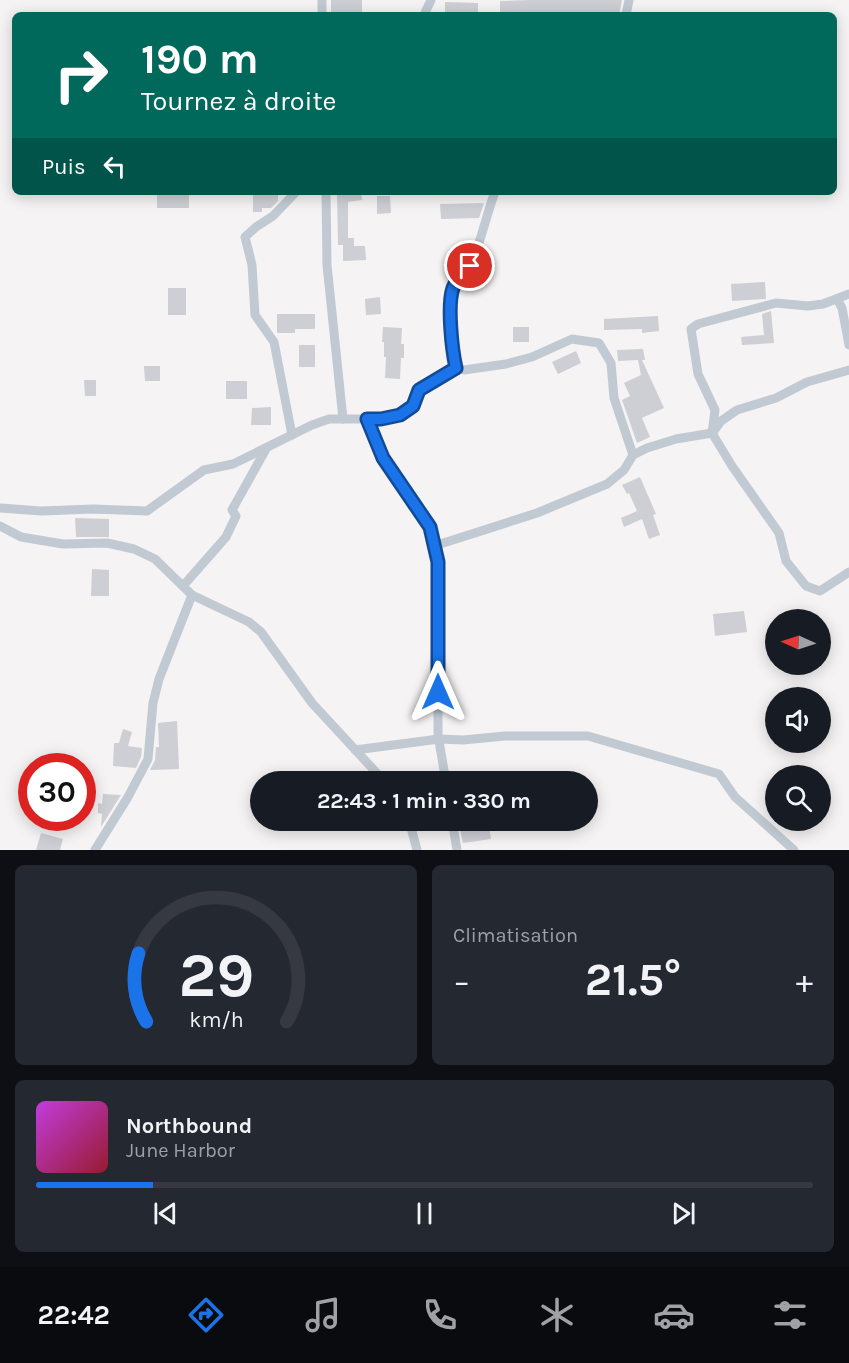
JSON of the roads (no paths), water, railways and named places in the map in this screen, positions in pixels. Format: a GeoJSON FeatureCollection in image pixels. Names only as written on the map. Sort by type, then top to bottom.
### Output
{"type":"FeatureCollection","features":[{"type":"Feature","properties":{"kind":"street"},"geometry":{"type":"LineString","coordinates":[[292,435],[274,342],[255,315],[252,265],[245,237],[273,216],[293,195]]}},
{"type":"Feature","properties":{"kind":"street"},"geometry":{"type":"LineString","coordinates":[[326,195],[327,265],[343,419]]}},
{"type":"Feature","properties":{"kind":"street"},"geometry":{"type":"LineString","coordinates":[[456,368],[453,355],[452,291],[456,280],[470,266],[494,195]]}},
{"type":"Feature","properties":{"kind":"street"},"geometry":{"type":"LineString","coordinates":[[849,294],[823,304],[808,306],[776,303],[698,324],[691,329],[698,374],[715,410],[712,434],[779,533],[786,561],[806,586],[820,591],[849,572]]}},
{"type":"Feature","properties":{"kind":"street"},"geometry":{"type":"LineString","coordinates":[[837,299],[842,308],[849,345]]}},
{"type":"Feature","properties":{"kind":"street"},"geometry":{"type":"LineString","coordinates":[[0,508],[41,511],[93,509],[147,511],[204,470],[233,464],[312,425],[329,419],[381,419],[400,415],[413,406],[419,390],[456,368],[464,370],[506,364],[532,357],[572,339],[599,343],[611,363],[614,398],[633,455]]}},
{"type":"Feature","properties":{"kind":"street"},"geometry":{"type":"LineString","coordinates":[[434,546],[537,513],[607,484],[624,470],[633,455],[676,439],[712,434],[721,420],[737,410],[776,398],[807,382],[849,370]]}},
{"type":"Feature","properties":{"kind":"street"},"geometry":{"type":"LineString","coordinates":[[367,419],[383,458],[430,527],[438,562],[439,739],[444,771]]}},
{"type":"Feature","properties":{"kind":"street"},"geometry":{"type":"LineString","coordinates":[[183,586],[226,537],[236,516],[232,510],[266,449]]}},
{"type":"Feature","properties":{"kind":"street"},"geometry":{"type":"LineString","coordinates":[[0,526],[21,537],[63,544],[107,543],[134,549],[155,558],[192,595],[249,622],[261,632],[312,703],[375,771]]}},
{"type":"Feature","properties":{"kind":"street"},"geometry":{"type":"LineString","coordinates":[[95,850],[128,797],[148,759],[153,703],[159,679],[192,595]]}},
{"type":"Feature","properties":{"kind":"street"},"geometry":{"type":"LineString","coordinates":[[356,750],[439,739],[588,736],[719,774],[735,796],[794,850]]}},
{"type":"Feature","properties":{"kind":"street"},"geometry":{"type":"LineString","coordinates":[[412,831],[417,850]]}},
{"type":"Feature","properties":{"kind":"street"},"geometry":{"type":"LineString","coordinates":[[454,831],[457,850]]}}]}
